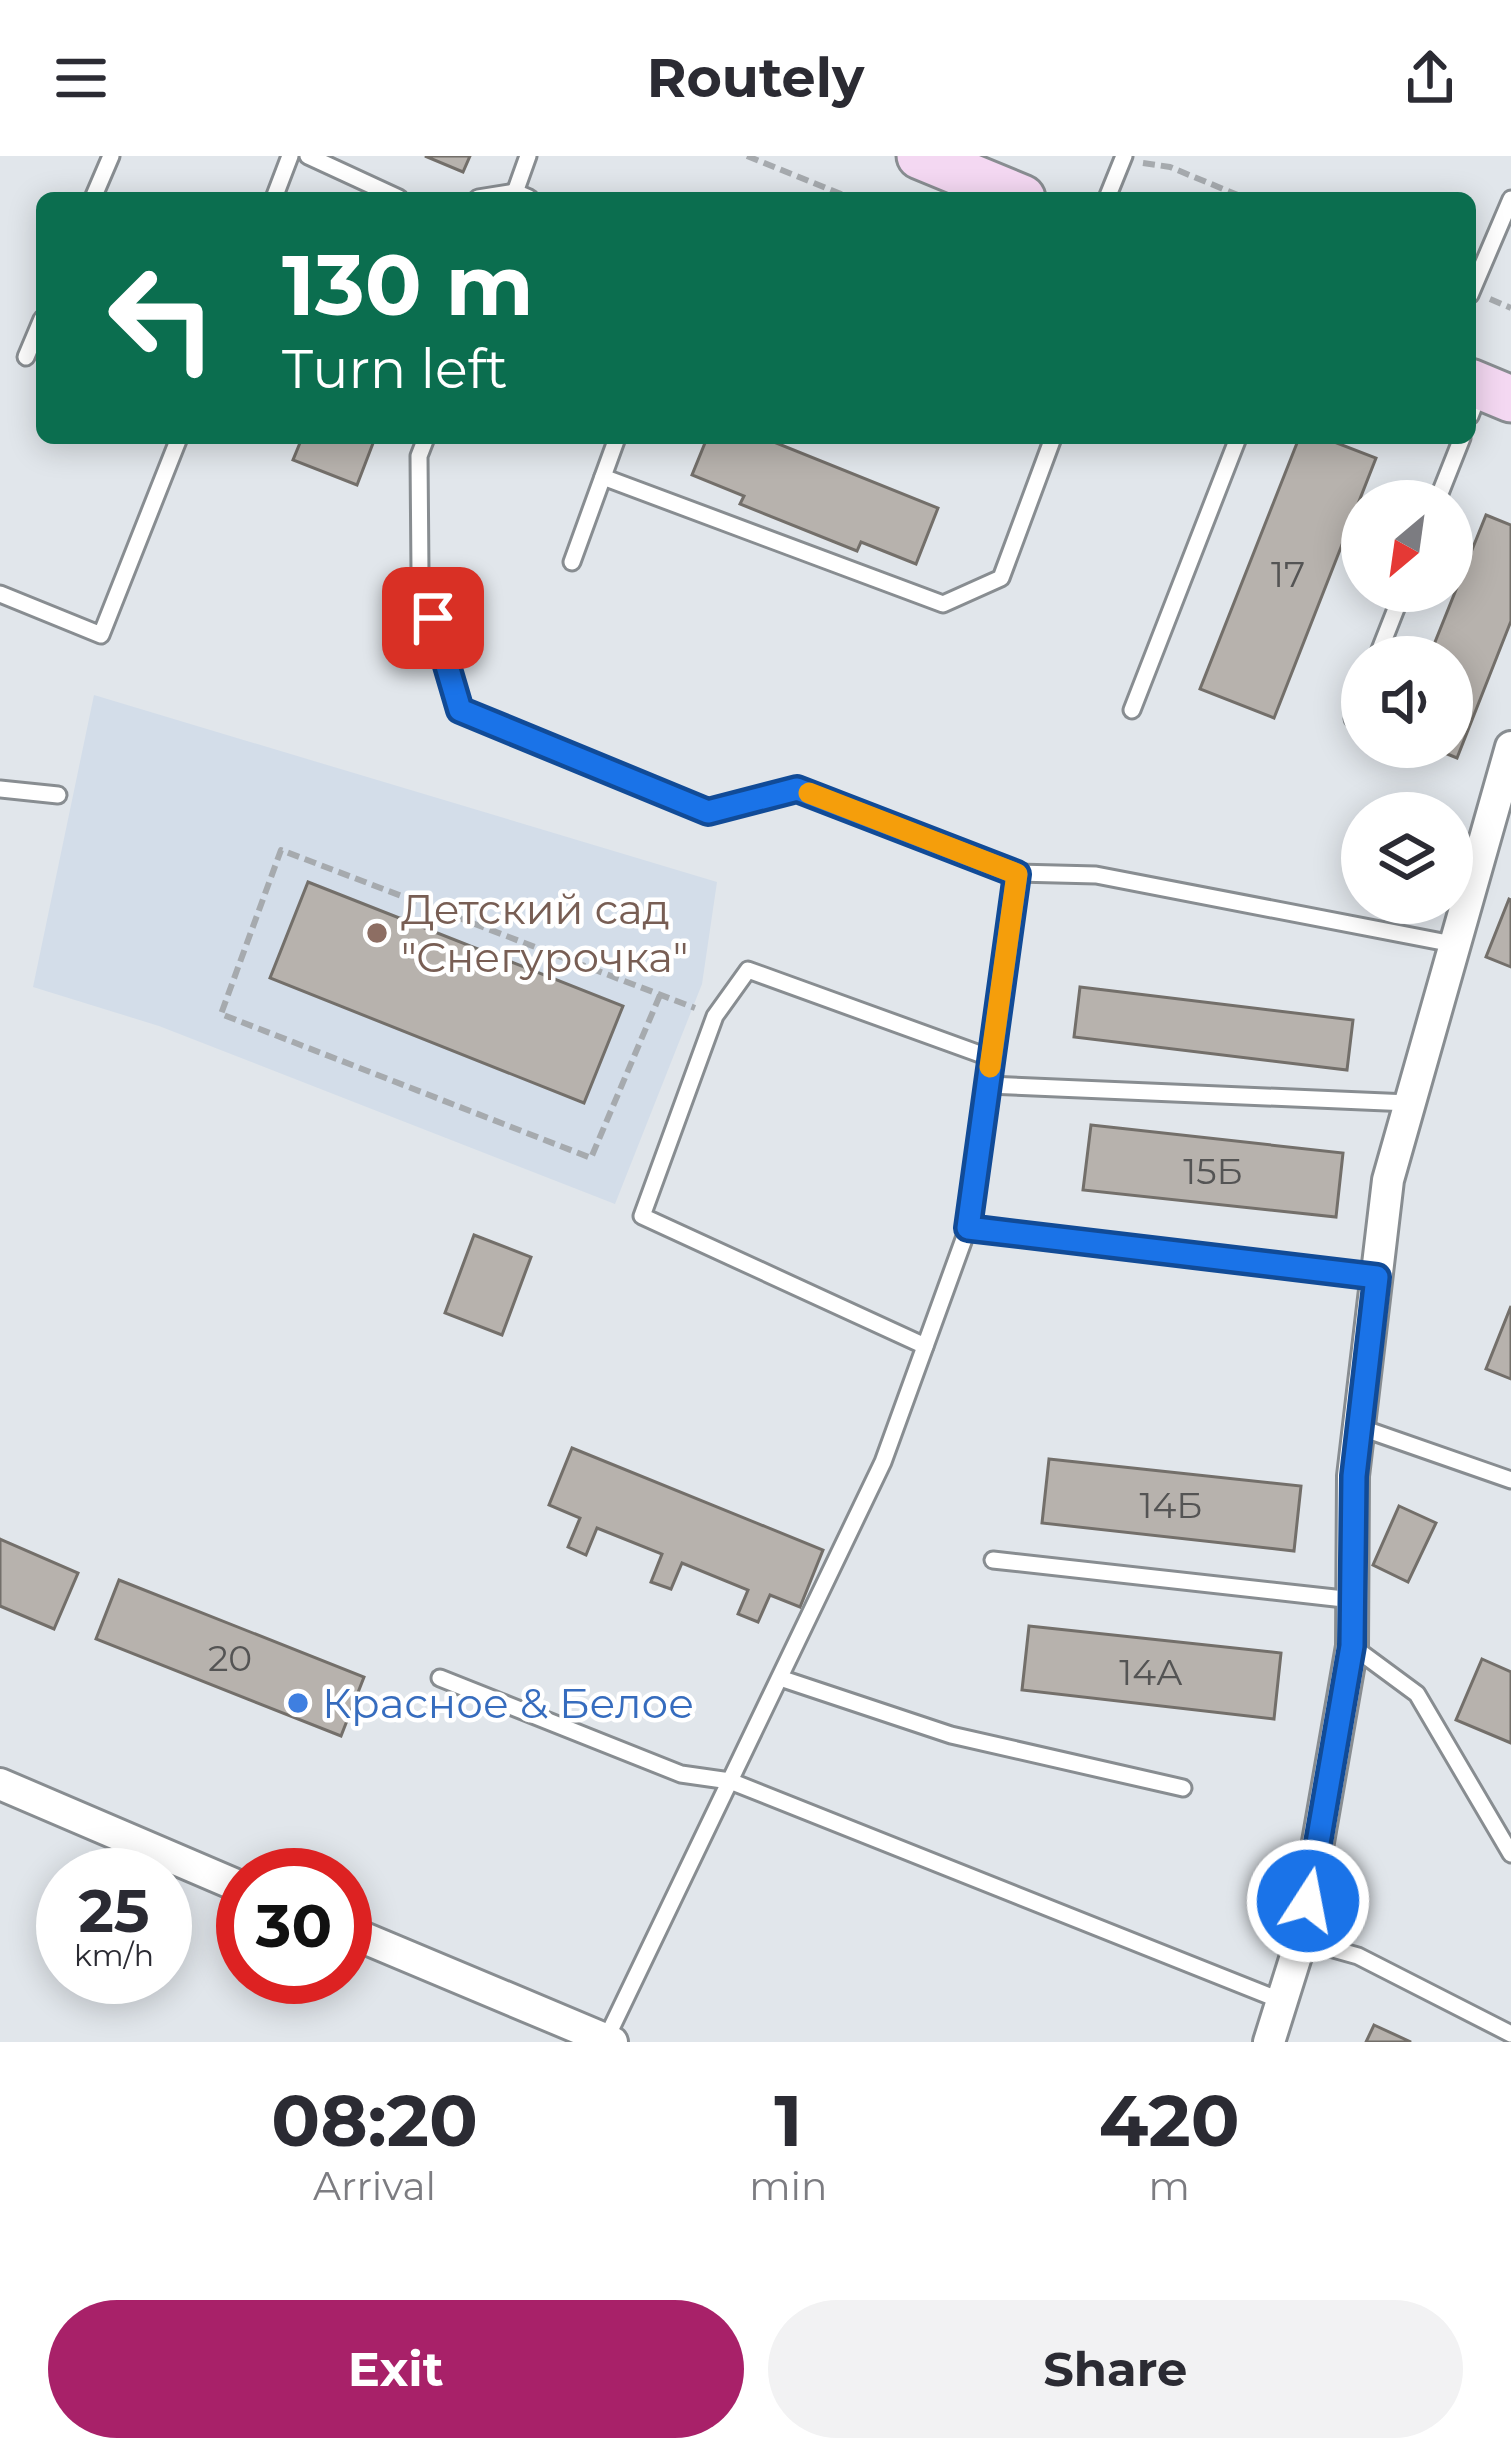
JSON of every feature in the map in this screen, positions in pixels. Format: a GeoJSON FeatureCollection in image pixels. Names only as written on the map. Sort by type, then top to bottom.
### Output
{"type":"FeatureCollection","features":[{"type":"Feature","properties":{"kind":"street"},"geometry":{"type":"LineString","coordinates":[[920,156],[1007,192]]}},
{"type":"Feature","properties":{"kind":"street"},"geometry":{"type":"LineString","coordinates":[[1269,2042],[1301,1940],[1352,1646],[1359,1427],[1388,1180],[1511,747]]}},
{"type":"Feature","properties":{"kind":"street"},"geometry":{"type":"LineString","coordinates":[[0,1784],[216,1876]]}},
{"type":"Feature","properties":{"kind":"street"},"geometry":{"type":"LineString","coordinates":[[372,1941],[609,2041]]}},
{"type":"Feature","properties":{"kind":"lane"},"geometry":{"type":"LineString","coordinates":[[96,192],[111,156]]}},
{"type":"Feature","properties":{"kind":"lane"},"geometry":{"type":"LineString","coordinates":[[276,192],[290,156]]}},
{"type":"Feature","properties":{"kind":"lane"},"geometry":{"type":"LineString","coordinates":[[308,156],[385,192]]}},
{"type":"Feature","properties":{"kind":"lane"},"geometry":{"type":"LineString","coordinates":[[520,192],[528,156]]}},
{"type":"Feature","properties":{"kind":"lane"},"geometry":{"type":"LineString","coordinates":[[1109,192],[1123,158]]}},
{"type":"Feature","properties":{"kind":"lane"},"geometry":{"type":"LineString","coordinates":[[1476,281],[1511,199]]}},
{"type":"Feature","properties":{"kind":"lane"},"geometry":{"type":"LineString","coordinates":[[26,357],[36,333]]}},
{"type":"Feature","properties":{"kind":"lane"},"geometry":{"type":"LineString","coordinates":[[0,594],[101,635],[177,444]]}},
{"type":"Feature","properties":{"kind":"lane"},"geometry":{"type":"LineString","coordinates":[[424,444],[419,456],[420,572],[460,710],[708,812],[797,789],[1017,874],[1096,875],[1453,944]]}},
{"type":"Feature","properties":{"kind":"lane"},"geometry":{"type":"LineString","coordinates":[[572,562],[615,444]]}},
{"type":"Feature","properties":{"kind":"lane"},"geometry":{"type":"LineString","coordinates":[[603,477],[943,604],[1001,578],[1051,444]]}},
{"type":"Feature","properties":{"kind":"lane"},"geometry":{"type":"LineString","coordinates":[[1132,710],[1236,444]]}},
{"type":"Feature","properties":{"kind":"lane"},"geometry":{"type":"LineString","coordinates":[[1445,480],[1460,444]]}},
{"type":"Feature","properties":{"kind":"lane"},"geometry":{"type":"LineString","coordinates":[[0,789],[58,795]]}},
{"type":"Feature","properties":{"kind":"lane"},"geometry":{"type":"LineString","coordinates":[[609,2041],[884,1462],[968,1228],[1017,874]]}},
{"type":"Feature","properties":{"kind":"lane"},"geometry":{"type":"LineString","coordinates":[[925,1346],[642,1216],[715,1016],[748,970],[991,1058]]}},
{"type":"Feature","properties":{"kind":"lane"},"geometry":{"type":"LineString","coordinates":[[988,1084],[1409,1103]]}},
{"type":"Feature","properties":{"kind":"lane"},"geometry":{"type":"LineString","coordinates":[[968,1228],[1377,1277]]}},
{"type":"Feature","properties":{"kind":"lane"},"geometry":{"type":"LineString","coordinates":[[1359,1427],[1511,1480]]}},
{"type":"Feature","properties":{"kind":"lane"},"geometry":{"type":"LineString","coordinates":[[993,1560],[1352,1600]]}},
{"type":"Feature","properties":{"kind":"lane"},"geometry":{"type":"LineString","coordinates":[[1352,1646],[1417,1694],[1511,1854]]}},
{"type":"Feature","properties":{"kind":"lane"},"geometry":{"type":"LineString","coordinates":[[440,1678],[681,1774],[730,1781],[1282,2002]]}},
{"type":"Feature","properties":{"kind":"lane"},"geometry":{"type":"LineString","coordinates":[[780,1678],[951,1735],[1183,1789]]}},
{"type":"Feature","properties":{"kind":"lane"},"geometry":{"type":"LineString","coordinates":[[1301,1940],[1358,1956],[1511,2034]]}},
{"type":"Feature","properties":{"kind":"path"},"geometry":{"type":"LineString","coordinates":[[747,156],[836,192]]}},
{"type":"Feature","properties":{"kind":"path"},"geometry":{"type":"LineString","coordinates":[[1123,158],[1170,167],[1231,192]]}},
{"type":"Feature","properties":{"kind":"path"},"geometry":{"type":"LineString","coordinates":[[660,995],[591,1158],[221,1014],[281,850],[715,1016]]}},
{"type":"Feature","properties":{"kind":"shaded area","name":"Детский сад \"Снегурочка\""},"geometry":{"type":"Polygon","coordinates":[[[94,695],[717,882],[702,984],[615,1204],[159,1026],[33,987],[94,695]]]}},
{"type":"Feature","properties":{"kind":"building"},"geometry":{"type":"Polygon","coordinates":[[[425,156],[470,156],[463,172],[425,156]]]}},
{"type":"Feature","properties":{"kind":"building"},"geometry":{"type":"Polygon","coordinates":[[[300,444],[373,444],[357,485],[293,460],[300,444]]]}},
{"type":"Feature","properties":{"kind":"building"},"geometry":{"type":"Polygon","coordinates":[[[705,444],[779,444],[938,508],[916,564],[861,542],[857,551],[740,504],[744,496],[692,475],[705,444]]]}},
{"type":"Feature","properties":{"kind":"building"},"geometry":{"type":"Polygon","coordinates":[[[1297,444],[1340,444],[1376,458],[1367,480],[1341,480],[1341,547],[1274,718],[1200,689],[1297,444]]]}},
{"type":"Feature","properties":{"kind":"building"},"geometry":{"type":"Polygon","coordinates":[[[1486,515],[1511,525],[1511,621],[1473,717],[1473,636],[1437,636],[1447,612],[1473,612],[1473,547],[1486,515]]]}},
{"type":"Feature","properties":{"kind":"building"},"geometry":{"type":"Polygon","coordinates":[[[308,882],[623,1006],[584,1103],[270,978],[308,882]]]}},
{"type":"Feature","properties":{"kind":"building"},"geometry":{"type":"Polygon","coordinates":[[[1511,900],[1511,967],[1486,957],[1511,900]]]}},
{"type":"Feature","properties":{"kind":"building"},"geometry":{"type":"Polygon","coordinates":[[[1080,987],[1353,1020],[1347,1070],[1074,1037],[1080,987]]]}},
{"type":"Feature","properties":{"kind":"building"},"geometry":{"type":"Polygon","coordinates":[[[1091,1125],[1343,1153],[1336,1217],[1083,1190],[1091,1125]]]}},
{"type":"Feature","properties":{"kind":"building"},"geometry":{"type":"Polygon","coordinates":[[[474,1235],[531,1257],[502,1335],[445,1313],[474,1235]]]}},
{"type":"Feature","properties":{"kind":"building"},"geometry":{"type":"Polygon","coordinates":[[[1511,1306],[1511,1379],[1486,1369],[1511,1306]]]}},
{"type":"Feature","properties":{"kind":"building"},"geometry":{"type":"Polygon","coordinates":[[[572,1448],[823,1550],[800,1607],[770,1595],[758,1622],[738,1614],[748,1590],[682,1563],[671,1589],[651,1582],[662,1554],[597,1528],[586,1555],[568,1547],[580,1518],[549,1505],[572,1448]]]}},
{"type":"Feature","properties":{"kind":"building"},"geometry":{"type":"Polygon","coordinates":[[[1049,1459],[1301,1486],[1294,1551],[1042,1523],[1049,1459]]]}},
{"type":"Feature","properties":{"kind":"building"},"geometry":{"type":"Polygon","coordinates":[[[1399,1506],[1436,1523],[1408,1582],[1373,1565],[1399,1506]]]}},
{"type":"Feature","properties":{"kind":"building"},"geometry":{"type":"Polygon","coordinates":[[[0,1539],[78,1573],[54,1629],[0,1606],[0,1539]]]}},
{"type":"Feature","properties":{"kind":"building"},"geometry":{"type":"Polygon","coordinates":[[[119,1580],[364,1677],[341,1736],[96,1639],[119,1580]]]}},
{"type":"Feature","properties":{"kind":"building"},"geometry":{"type":"Polygon","coordinates":[[[1029,1626],[1281,1653],[1274,1719],[1022,1690],[1029,1626]]]}},
{"type":"Feature","properties":{"kind":"building"},"geometry":{"type":"Polygon","coordinates":[[[1482,1659],[1511,1672],[1511,1743],[1456,1720],[1482,1659]]]}},
{"type":"Feature","properties":{"kind":"building"},"geometry":{"type":"Polygon","coordinates":[[[1374,2025],[1411,2042],[1366,2042],[1374,2025]]]}},
{"type":"Feature","properties":{"kind":"slow traffic"},"geometry":{"type":"LineString","coordinates":[[809,793],[1017,874],[990,1067]]}},
{"type":"Feature","properties":{"kind":"place","name":"Детский сад \"Снегурочка\""},"geometry":{"type":"Point","coordinates":[377,933]}},
{"type":"Feature","properties":{"kind":"place","name":"Красное & Белое"},"geometry":{"type":"Point","coordinates":[298,1703]}},
{"type":"Feature","properties":{"kind":"route"},"geometry":{"type":"LineString","coordinates":[[433,618],[460,710],[708,812],[797,789],[1017,874],[968,1228],[1377,1277],[1354,1476],[1352,1646],[1308,1901]]}}]}
